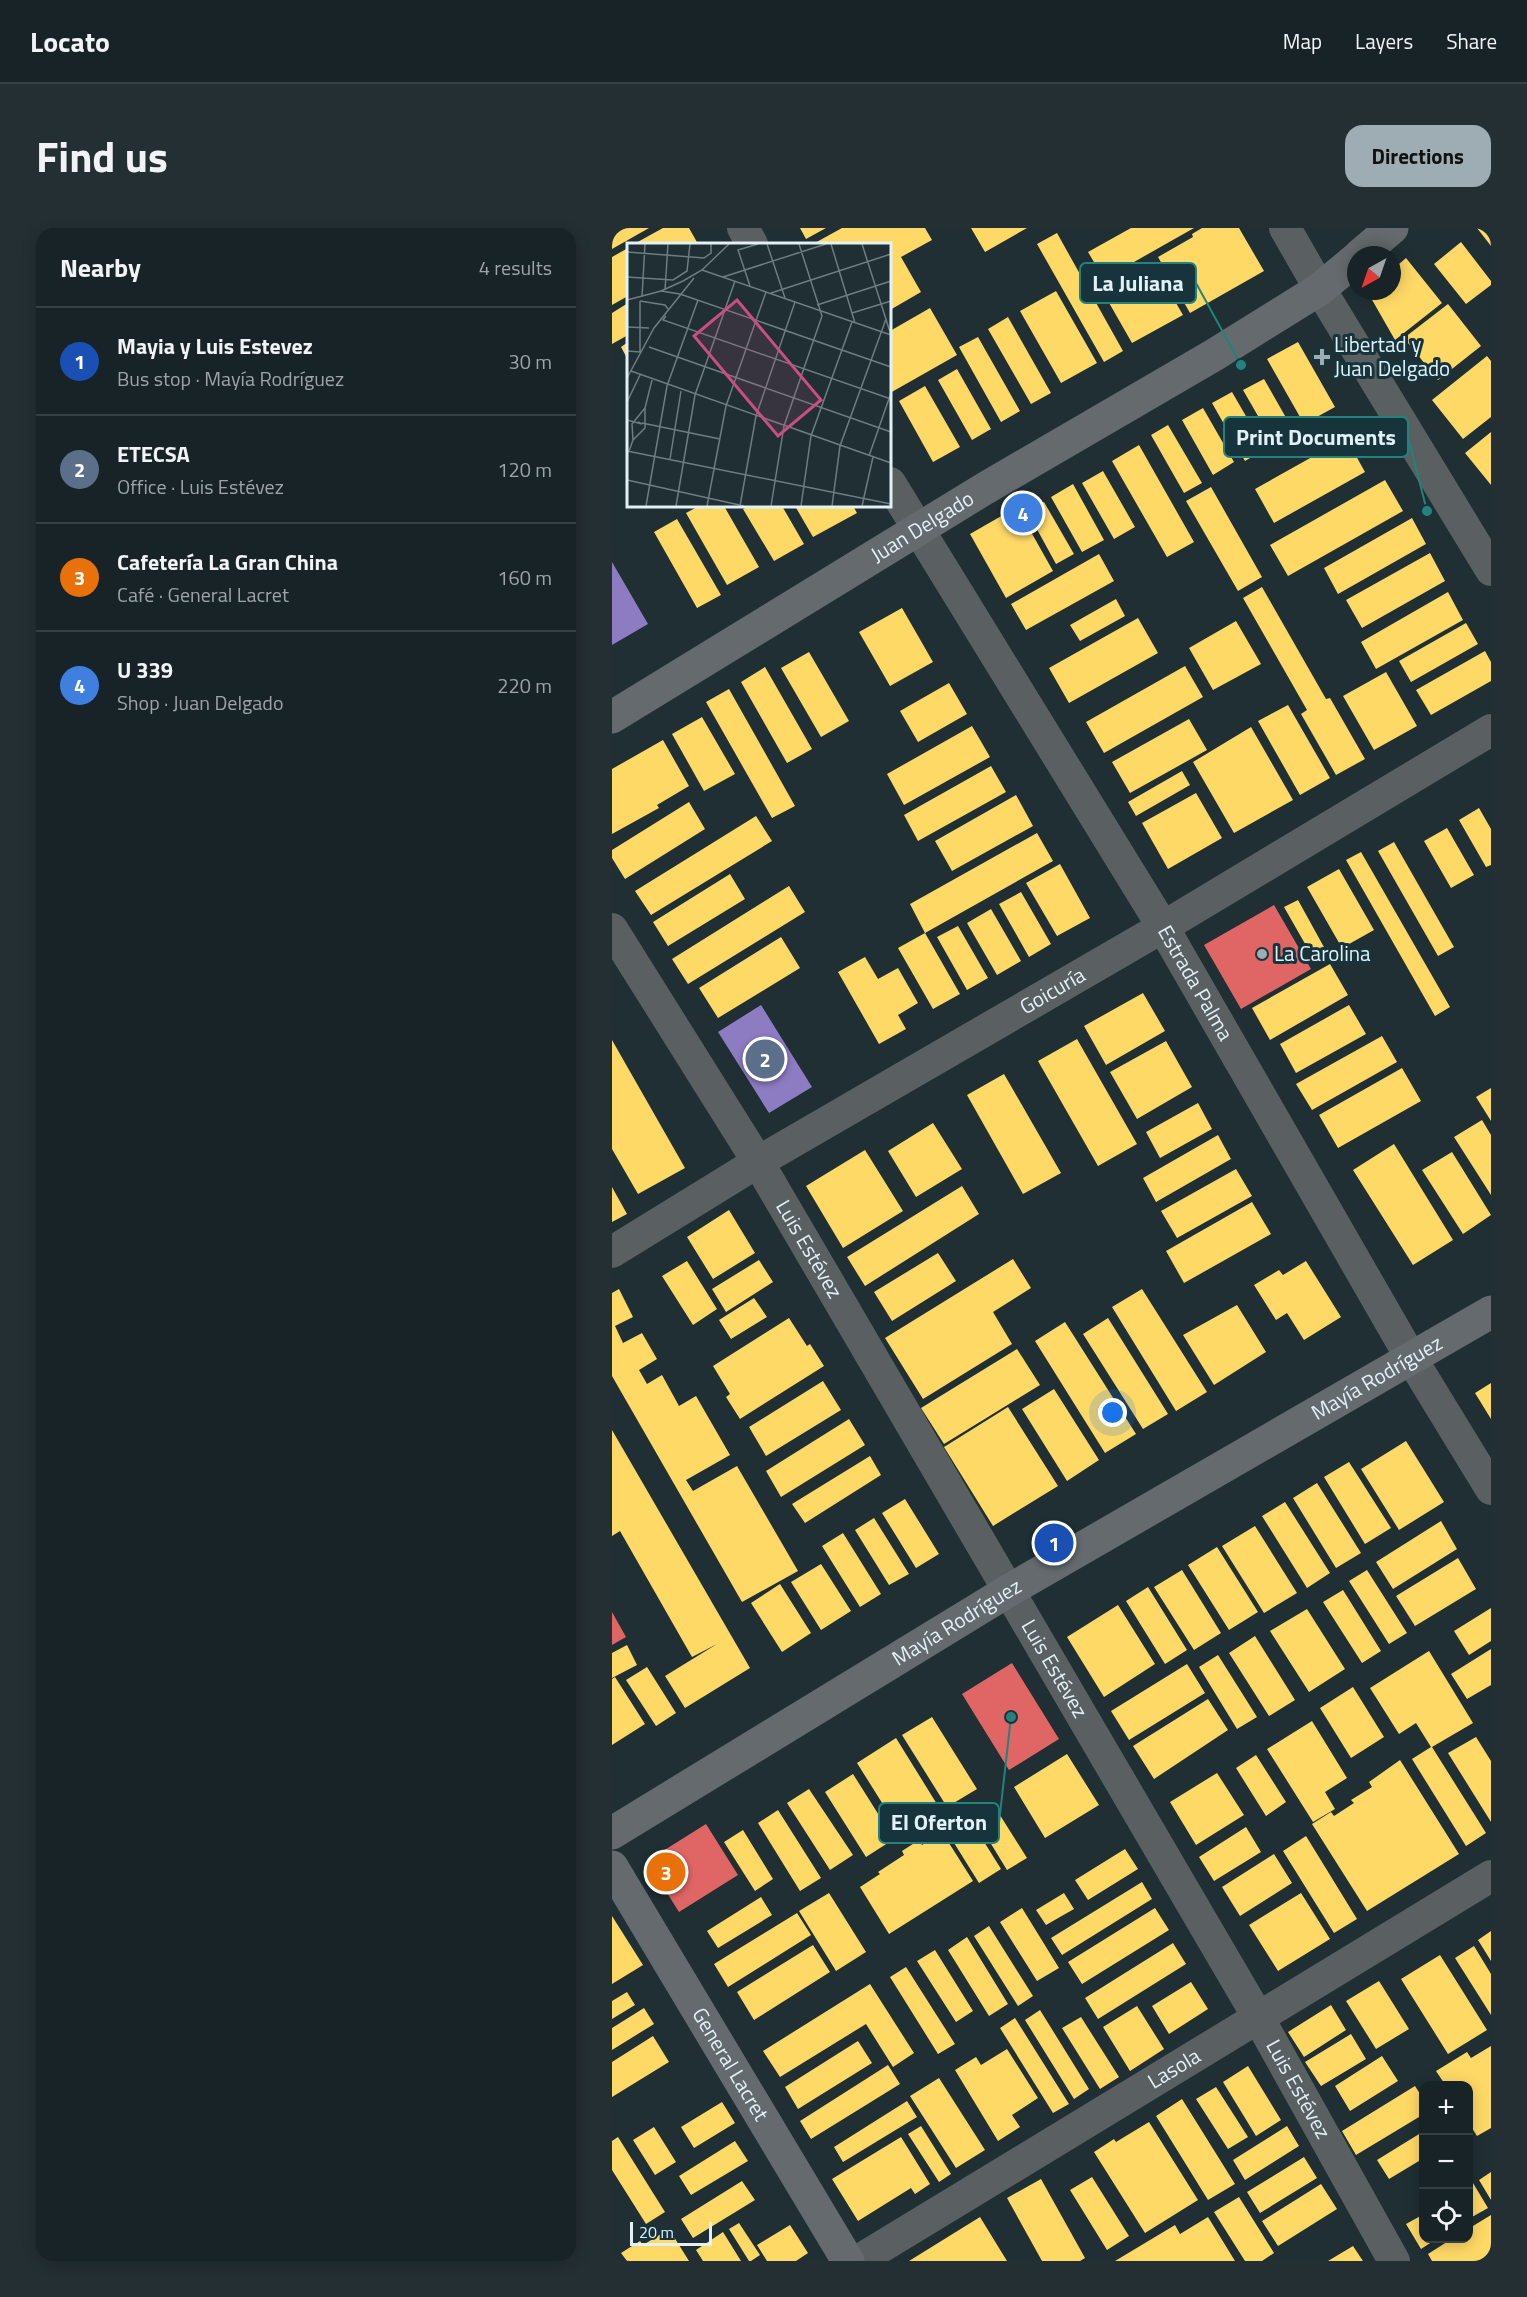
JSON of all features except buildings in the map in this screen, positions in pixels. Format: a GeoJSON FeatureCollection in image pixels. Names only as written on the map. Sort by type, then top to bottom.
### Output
{"type":"FeatureCollection","features":[{"type":"Feature","properties":{"kind":"main road"},"geometry":{"type":"LineString","coordinates":[[1371,246],[1392,228]]}},
{"type":"Feature","properties":{"kind":"main road","name":"Juan Delgado"},"geometry":{"type":"LineString","coordinates":[[612,717],[984,489],[1214,355],[1320,289],[1347,266]]}},
{"type":"Feature","properties":{"kind":"main road","name":"Mayía Rodríguez"},"geometry":{"type":"LineString","coordinates":[[612,1833],[1008,1591],[1491,1312]]}},
{"type":"Feature","properties":{"kind":"main road","name":"General Lacret"},"geometry":{"type":"LineString","coordinates":[[612,1867],[848,2261]]}},
{"type":"Feature","properties":{"kind":"street"},"geometry":{"type":"LineString","coordinates":[[743,228],[751,243]]}},
{"type":"Feature","properties":{"kind":"street"},"geometry":{"type":"LineString","coordinates":[[1285,228],[1491,570]]}},
{"type":"Feature","properties":{"kind":"street","name":"Estrada Palma"},"geometry":{"type":"LineString","coordinates":[[891,485],[1162,927],[1411,1358],[1491,1489]]}},
{"type":"Feature","properties":{"kind":"street","name":"Goicuría"},"geometry":{"type":"LineString","coordinates":[[612,1252],[758,1162],[1162,927],[1491,730]]}},
{"type":"Feature","properties":{"kind":"street","name":"Luis Estévez"},"geometry":{"type":"LineString","coordinates":[[612,929],[758,1162],[1258,2017],[1394,2261]]}},
{"type":"Feature","properties":{"kind":"street","name":"Lasola"},"geometry":{"type":"LineString","coordinates":[[858,2261],[1491,1876]]}},
{"type":"Feature","properties":{"kind":"place","name":"Libertad y Juan Delgado"},"geometry":{"type":"Point","coordinates":[1322,357]}},
{"type":"Feature","properties":{"kind":"place","name":"La Juliana"},"geometry":{"type":"Point","coordinates":[1241,365]}},
{"type":"Feature","properties":{"kind":"place","name":"Print Documents"},"geometry":{"type":"Point","coordinates":[1427,511]}},
{"type":"Feature","properties":{"kind":"place","name":"U 339"},"geometry":{"type":"Point","coordinates":[1023,513]}},
{"type":"Feature","properties":{"kind":"place","name":"La Carolina"},"geometry":{"type":"Point","coordinates":[1262,954]}},
{"type":"Feature","properties":{"kind":"place","name":"ETECSA"},"geometry":{"type":"Point","coordinates":[765,1059]}},
{"type":"Feature","properties":{"kind":"place","name":"Mayia y Luis Estevez"},"geometry":{"type":"Point","coordinates":[1054,1543]}},
{"type":"Feature","properties":{"kind":"place","name":"El Oferton"},"geometry":{"type":"Point","coordinates":[1011,1717]}},
{"type":"Feature","properties":{"kind":"place","name":"Cafetería La Gran China"},"geometry":{"type":"Point","coordinates":[666,1872]}}]}
